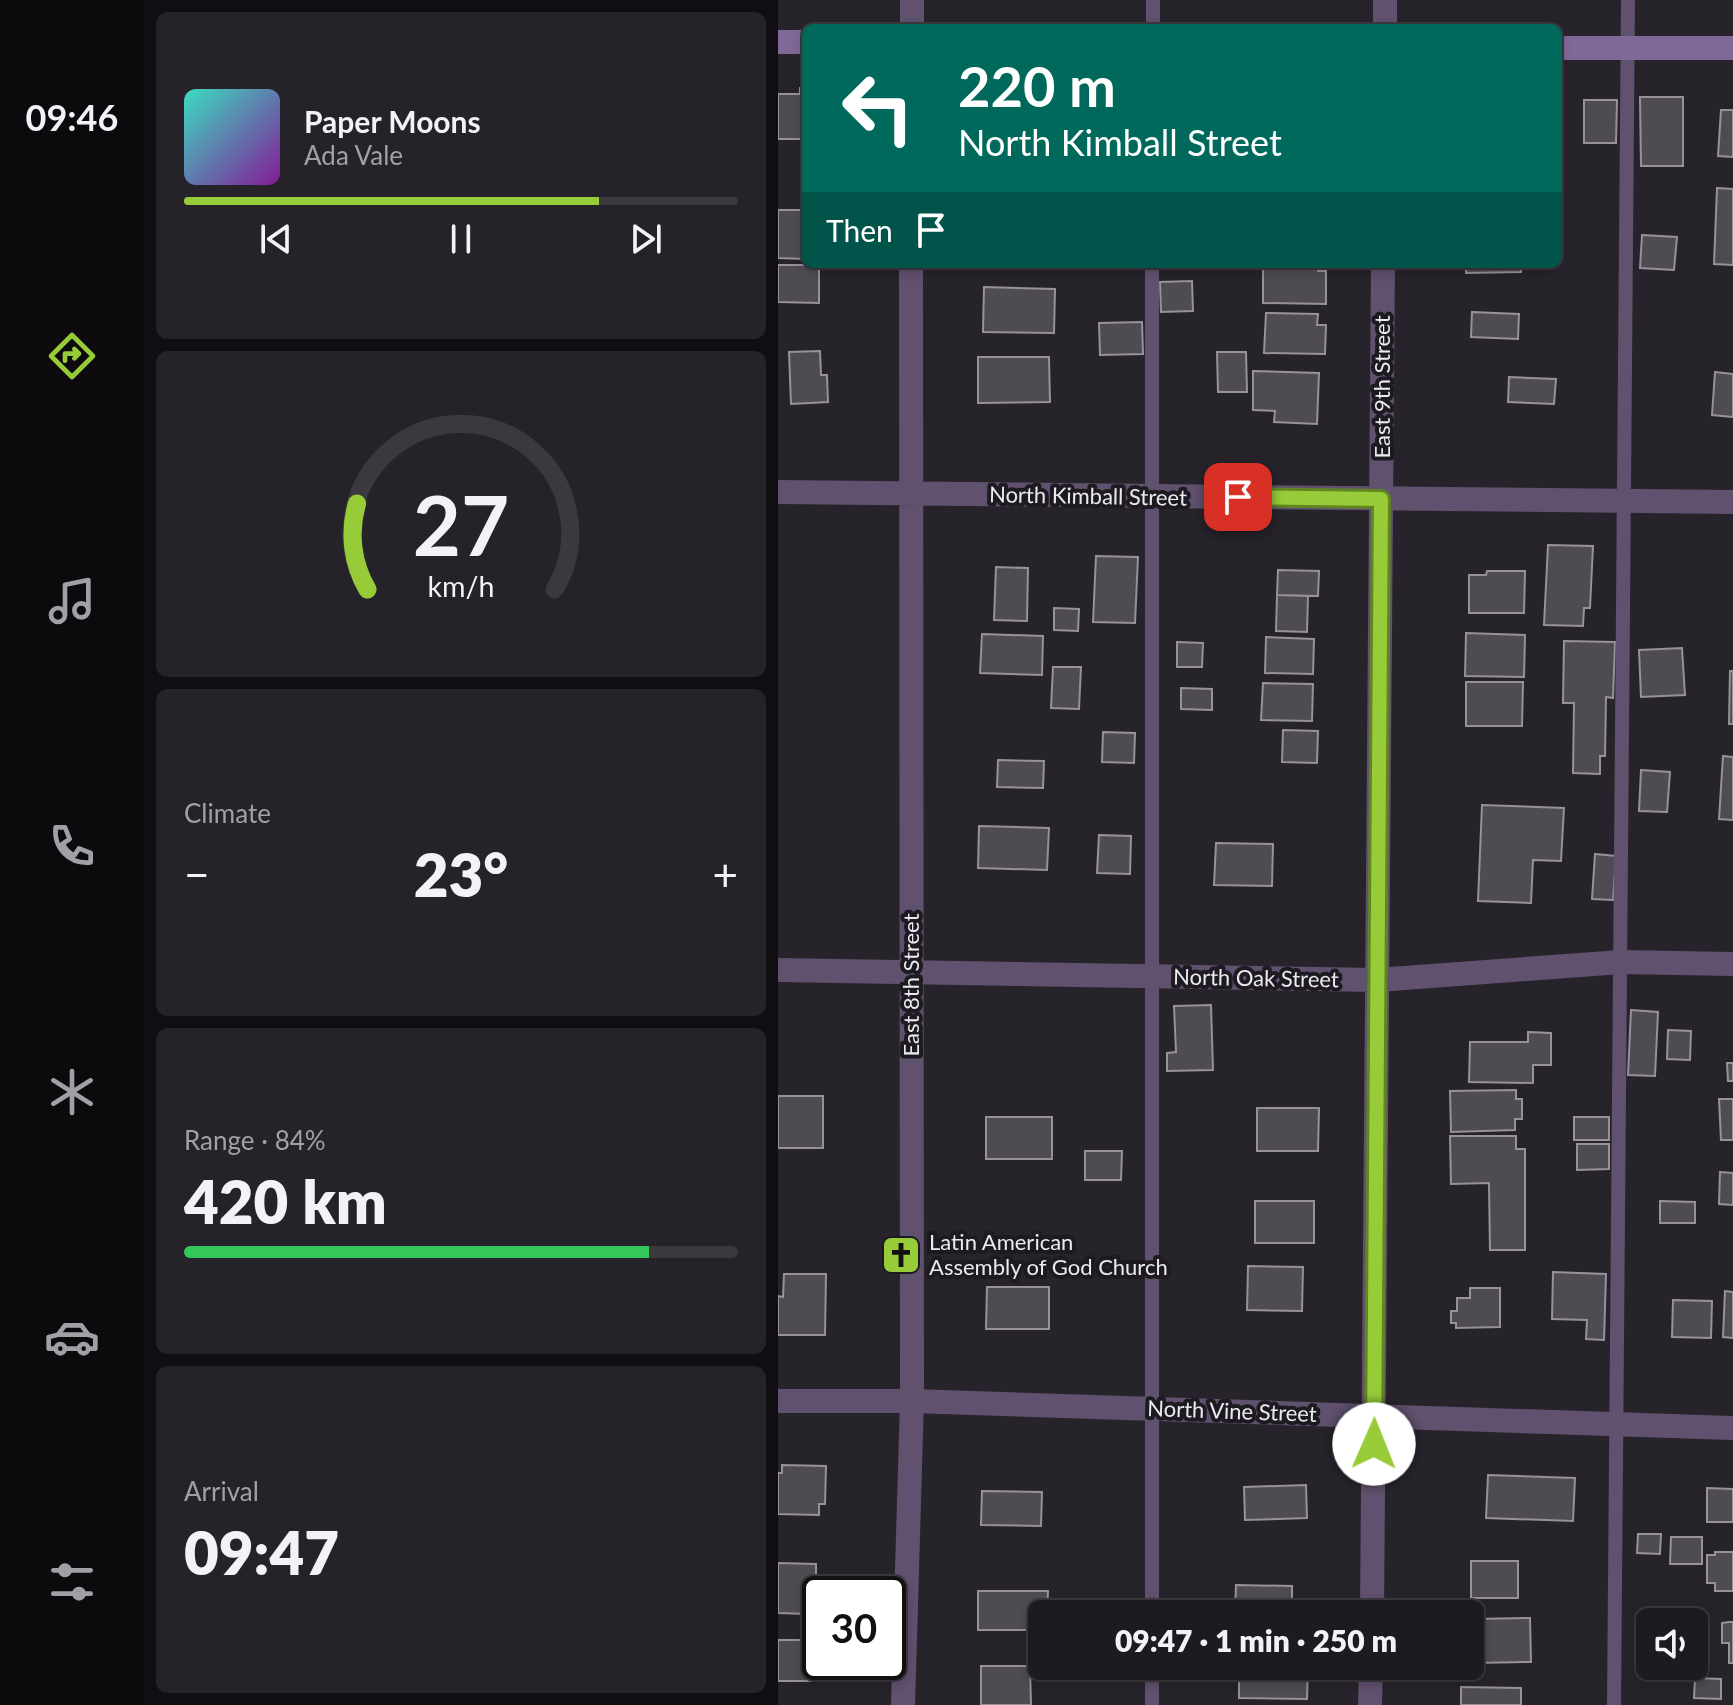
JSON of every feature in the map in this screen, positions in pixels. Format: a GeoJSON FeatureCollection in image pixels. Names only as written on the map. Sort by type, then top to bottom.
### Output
{"type":"FeatureCollection","features":[{"type":"Feature","properties":{"kind":"main road"},"geometry":{"type":"LineString","coordinates":[[778,42],[802,42]]}},
{"type":"Feature","properties":{"kind":"main road"},"geometry":{"type":"LineString","coordinates":[[1562,48],[1733,48]]}},
{"type":"Feature","properties":{"kind":"street"},"geometry":{"type":"LineString","coordinates":[[912,0],[912,24]]}},
{"type":"Feature","properties":{"kind":"street"},"geometry":{"type":"LineString","coordinates":[[1385,0],[1385,24]]}},
{"type":"Feature","properties":{"kind":"street","name":"East 8th Street"},"geometry":{"type":"LineString","coordinates":[[903,1705],[912,1401],[911,268]]}},
{"type":"Feature","properties":{"kind":"street","name":"East 9th Street"},"geometry":{"type":"LineString","coordinates":[[1372,1600],[1383,268]]}},
{"type":"Feature","properties":{"kind":"street","name":"North Kimball Street"},"geometry":{"type":"LineString","coordinates":[[778,492],[1733,502]]}},
{"type":"Feature","properties":{"kind":"street","name":"North Oak Street"},"geometry":{"type":"LineString","coordinates":[[778,970],[1377,980],[1621,962],[1733,964]]}},
{"type":"Feature","properties":{"kind":"street","name":"North Vine Street"},"geometry":{"type":"LineString","coordinates":[[778,1401],[912,1401],[1733,1428]]}},
{"type":"Feature","properties":{"kind":"street"},"geometry":{"type":"LineString","coordinates":[[1370,1705],[1371,1680]]}},
{"type":"Feature","properties":{"kind":"lane"},"geometry":{"type":"LineString","coordinates":[[1153,0],[1153,24]]}},
{"type":"Feature","properties":{"kind":"lane"},"geometry":{"type":"LineString","coordinates":[[1614,1705],[1628,0]]}},
{"type":"Feature","properties":{"kind":"lane"},"geometry":{"type":"LineString","coordinates":[[1152,268],[1152,1600]]}},
{"type":"Feature","properties":{"kind":"lane"},"geometry":{"type":"LineString","coordinates":[[1152,1680],[1152,1705]]}},
{"type":"Feature","properties":{"kind":"building"},"geometry":{"type":"Polygon","coordinates":[[[802,88],[802,139],[778,139],[778,94],[800,94],[802,88]]]}},
{"type":"Feature","properties":{"kind":"building"},"geometry":{"type":"Polygon","coordinates":[[[1640,97],[1683,97],[1683,166],[1641,166],[1640,97]]]}},
{"type":"Feature","properties":{"kind":"building"},"geometry":{"type":"Polygon","coordinates":[[[1584,100],[1617,100],[1616,143],[1584,143],[1584,100]]]}},
{"type":"Feature","properties":{"kind":"building"},"geometry":{"type":"Polygon","coordinates":[[[1721,110],[1733,110],[1733,157],[1718,156],[1721,110]]]}},
{"type":"Feature","properties":{"kind":"building"},"geometry":{"type":"Polygon","coordinates":[[[1717,188],[1733,189],[1733,265],[1714,264],[1717,188]]]}},
{"type":"Feature","properties":{"kind":"building"},"geometry":{"type":"Polygon","coordinates":[[[778,210],[802,210],[802,259],[778,258],[778,210]]]}},
{"type":"Feature","properties":{"kind":"building"},"geometry":{"type":"Polygon","coordinates":[[[1642,235],[1677,237],[1674,270],[1640,268],[1642,235]]]}},
{"type":"Feature","properties":{"kind":"building"},"geometry":{"type":"Polygon","coordinates":[[[778,265],[819,268],[819,303],[778,302],[778,265]]]}},
{"type":"Feature","properties":{"kind":"building"},"geometry":{"type":"Polygon","coordinates":[[[1263,268],[1318,268],[1318,271],[1326,271],[1326,304],[1263,303],[1263,268]]]}},
{"type":"Feature","properties":{"kind":"building"},"geometry":{"type":"Polygon","coordinates":[[[1466,268],[1521,268],[1521,272],[1466,273],[1466,268]]]}},
{"type":"Feature","properties":{"kind":"building"},"geometry":{"type":"Polygon","coordinates":[[[1192,281],[1193,311],[1161,312],[1160,282],[1192,281]]]}},
{"type":"Feature","properties":{"kind":"building"},"geometry":{"type":"Polygon","coordinates":[[[984,287],[1055,289],[1054,333],[983,332],[984,287]]]}},
{"type":"Feature","properties":{"kind":"building"},"geometry":{"type":"Polygon","coordinates":[[[1472,312],[1519,314],[1518,339],[1471,337],[1472,312]]]}},
{"type":"Feature","properties":{"kind":"building"},"geometry":{"type":"Polygon","coordinates":[[[1266,313],[1318,314],[1317,325],[1326,325],[1325,354],[1264,353],[1266,313]]]}},
{"type":"Feature","properties":{"kind":"building"},"geometry":{"type":"Polygon","coordinates":[[[1142,322],[1143,354],[1100,355],[1099,323],[1142,322]]]}},
{"type":"Feature","properties":{"kind":"building"},"geometry":{"type":"Polygon","coordinates":[[[820,351],[821,375],[827,375],[828,402],[791,404],[789,352],[820,351]]]}},
{"type":"Feature","properties":{"kind":"building"},"geometry":{"type":"Polygon","coordinates":[[[1217,352],[1246,352],[1247,392],[1218,392],[1217,352]]]}},
{"type":"Feature","properties":{"kind":"building"},"geometry":{"type":"Polygon","coordinates":[[[978,357],[1049,357],[1050,402],[978,403],[978,357]]]}},
{"type":"Feature","properties":{"kind":"building"},"geometry":{"type":"Polygon","coordinates":[[[1253,371],[1319,373],[1317,424],[1274,422],[1275,411],[1253,410],[1253,371]]]}},
{"type":"Feature","properties":{"kind":"building"},"geometry":{"type":"Polygon","coordinates":[[[1715,372],[1733,374],[1733,417],[1712,415],[1715,372]]]}},
{"type":"Feature","properties":{"kind":"building"},"geometry":{"type":"Polygon","coordinates":[[[1509,377],[1556,379],[1554,404],[1508,402],[1509,377]]]}},
{"type":"Feature","properties":{"kind":"building"},"geometry":{"type":"Polygon","coordinates":[[[1548,545],[1593,546],[1590,608],[1584,608],[1583,626],[1544,625],[1548,545]]]}},
{"type":"Feature","properties":{"kind":"building"},"geometry":{"type":"Polygon","coordinates":[[[1096,556],[1138,557],[1135,623],[1093,622],[1096,556]]]}},
{"type":"Feature","properties":{"kind":"building"},"geometry":{"type":"Polygon","coordinates":[[[996,567],[1028,568],[1027,621],[994,620],[996,567]]]}},
{"type":"Feature","properties":{"kind":"building"},"geometry":{"type":"Polygon","coordinates":[[[1278,570],[1319,571],[1318,596],[1277,595],[1278,570]]]}},
{"type":"Feature","properties":{"kind":"building"},"geometry":{"type":"Polygon","coordinates":[[[1487,571],[1525,571],[1524,613],[1469,613],[1469,575],[1486,575],[1487,571]]]}},
{"type":"Feature","properties":{"kind":"building"},"geometry":{"type":"Polygon","coordinates":[[[1277,595],[1308,596],[1307,632],[1276,631],[1277,595]]]}},
{"type":"Feature","properties":{"kind":"building"},"geometry":{"type":"Polygon","coordinates":[[[1054,608],[1079,609],[1078,631],[1054,630],[1054,608]]]}},
{"type":"Feature","properties":{"kind":"building"},"geometry":{"type":"Polygon","coordinates":[[[1466,633],[1525,635],[1524,677],[1465,676],[1466,633]]]}},
{"type":"Feature","properties":{"kind":"building"},"geometry":{"type":"Polygon","coordinates":[[[982,634],[1043,636],[1042,675],[980,673],[982,634]]]}},
{"type":"Feature","properties":{"kind":"building"},"geometry":{"type":"Polygon","coordinates":[[[1266,637],[1314,639],[1313,674],[1265,673],[1266,637]]]}},
{"type":"Feature","properties":{"kind":"building"},"geometry":{"type":"Polygon","coordinates":[[[1564,641],[1615,642],[1613,698],[1606,697],[1605,756],[1600,756],[1600,774],[1573,773],[1574,703],[1563,703],[1564,641]]]}},
{"type":"Feature","properties":{"kind":"building"},"geometry":{"type":"Polygon","coordinates":[[[1177,642],[1203,643],[1202,667],[1177,667],[1177,642]]]}},
{"type":"Feature","properties":{"kind":"building"},"geometry":{"type":"Polygon","coordinates":[[[1682,648],[1685,695],[1641,697],[1639,650],[1682,648]]]}},
{"type":"Feature","properties":{"kind":"building"},"geometry":{"type":"Polygon","coordinates":[[[1053,667],[1081,667],[1079,709],[1051,708],[1053,667]]]}},
{"type":"Feature","properties":{"kind":"building"},"geometry":{"type":"Polygon","coordinates":[[[1730,671],[1733,671],[1733,724],[1729,724],[1730,671]]]}},
{"type":"Feature","properties":{"kind":"building"},"geometry":{"type":"Polygon","coordinates":[[[1466,682],[1523,682],[1522,726],[1466,726],[1466,682]]]}},
{"type":"Feature","properties":{"kind":"building"},"geometry":{"type":"Polygon","coordinates":[[[1263,683],[1313,684],[1312,721],[1261,720],[1263,683]]]}},
{"type":"Feature","properties":{"kind":"building"},"geometry":{"type":"Polygon","coordinates":[[[1181,688],[1212,689],[1212,710],[1181,709],[1181,688]]]}},
{"type":"Feature","properties":{"kind":"building"},"geometry":{"type":"Polygon","coordinates":[[[1283,730],[1318,731],[1317,763],[1282,762],[1283,730]]]}},
{"type":"Feature","properties":{"kind":"building"},"geometry":{"type":"Polygon","coordinates":[[[1103,732],[1135,733],[1134,763],[1102,762],[1103,732]]]}},
{"type":"Feature","properties":{"kind":"building"},"geometry":{"type":"Polygon","coordinates":[[[1723,756],[1733,757],[1733,820],[1719,819],[1723,756]]]}},
{"type":"Feature","properties":{"kind":"building"},"geometry":{"type":"Polygon","coordinates":[[[998,760],[1044,761],[1043,788],[997,787],[998,760]]]}},
{"type":"Feature","properties":{"kind":"building"},"geometry":{"type":"Polygon","coordinates":[[[1641,770],[1670,772],[1667,812],[1639,811],[1641,770]]]}},
{"type":"Feature","properties":{"kind":"building"},"geometry":{"type":"Polygon","coordinates":[[[1482,805],[1564,808],[1561,861],[1533,860],[1531,903],[1478,901],[1482,805]]]}},
{"type":"Feature","properties":{"kind":"building"},"geometry":{"type":"Polygon","coordinates":[[[979,826],[1049,828],[1047,870],[978,868],[979,826]]]}},
{"type":"Feature","properties":{"kind":"building"},"geometry":{"type":"Polygon","coordinates":[[[1099,835],[1131,836],[1130,874],[1097,873],[1099,835]]]}},
{"type":"Feature","properties":{"kind":"building"},"geometry":{"type":"Polygon","coordinates":[[[1216,843],[1273,844],[1272,886],[1214,885],[1216,843]]]}},
{"type":"Feature","properties":{"kind":"building"},"geometry":{"type":"Polygon","coordinates":[[[1595,854],[1616,856],[1613,900],[1592,899],[1595,854]]]}},
{"type":"Feature","properties":{"kind":"building"},"geometry":{"type":"Polygon","coordinates":[[[1211,1005],[1213,1070],[1167,1071],[1167,1053],[1176,1052],[1174,1006],[1211,1005]]]}},
{"type":"Feature","properties":{"kind":"building"},"geometry":{"type":"Polygon","coordinates":[[[1631,1010],[1658,1012],[1655,1076],[1628,1075],[1631,1010]]]}},
{"type":"Feature","properties":{"kind":"building"},"geometry":{"type":"Polygon","coordinates":[[[1668,1030],[1691,1031],[1690,1060],[1667,1059],[1668,1030]]]}},
{"type":"Feature","properties":{"kind":"building"},"geometry":{"type":"Polygon","coordinates":[[[1528,1032],[1551,1033],[1551,1065],[1533,1065],[1533,1083],[1469,1082],[1470,1042],[1528,1042],[1528,1032]]]}},
{"type":"Feature","properties":{"kind":"building"},"geometry":{"type":"Polygon","coordinates":[[[1727,1063],[1733,1063],[1733,1081],[1728,1081],[1727,1063]]]}},
{"type":"Feature","properties":{"kind":"building"},"geometry":{"type":"Polygon","coordinates":[[[1516,1090],[1516,1099],[1522,1099],[1522,1119],[1515,1119],[1515,1130],[1451,1132],[1450,1091],[1516,1090]]]}},
{"type":"Feature","properties":{"kind":"building"},"geometry":{"type":"Polygon","coordinates":[[[778,1096],[823,1096],[823,1148],[778,1148],[778,1096]]]}},
{"type":"Feature","properties":{"kind":"building"},"geometry":{"type":"Polygon","coordinates":[[[1719,1099],[1733,1099],[1733,1140],[1721,1140],[1719,1099]]]}},
{"type":"Feature","properties":{"kind":"building"},"geometry":{"type":"Polygon","coordinates":[[[1257,1108],[1319,1108],[1318,1151],[1257,1151],[1257,1108]]]}},
{"type":"Feature","properties":{"kind":"building"},"geometry":{"type":"Polygon","coordinates":[[[986,1117],[1052,1117],[1052,1159],[986,1159],[986,1117]]]}},
{"type":"Feature","properties":{"kind":"building"},"geometry":{"type":"Polygon","coordinates":[[[1574,1117],[1609,1117],[1609,1140],[1574,1140],[1574,1117]]]}},
{"type":"Feature","properties":{"kind":"building"},"geometry":{"type":"Polygon","coordinates":[[[1450,1136],[1516,1136],[1516,1149],[1525,1149],[1525,1250],[1490,1250],[1489,1183],[1451,1184],[1450,1136]]]}},
{"type":"Feature","properties":{"kind":"building"},"geometry":{"type":"Polygon","coordinates":[[[1577,1144],[1609,1144],[1609,1169],[1577,1170],[1577,1144]]]}},
{"type":"Feature","properties":{"kind":"building"},"geometry":{"type":"Polygon","coordinates":[[[1085,1151],[1122,1151],[1121,1180],[1085,1180],[1085,1151]]]}},
{"type":"Feature","properties":{"kind":"building"},"geometry":{"type":"Polygon","coordinates":[[[1720,1172],[1733,1173],[1733,1205],[1719,1204],[1720,1172]]]}},
{"type":"Feature","properties":{"kind":"building"},"geometry":{"type":"Polygon","coordinates":[[[1255,1201],[1314,1201],[1314,1243],[1255,1243],[1255,1201]]]}},
{"type":"Feature","properties":{"kind":"building"},"geometry":{"type":"Polygon","coordinates":[[[1660,1201],[1695,1202],[1695,1223],[1660,1223],[1660,1201]]]}},
{"type":"Feature","properties":{"kind":"building"},"geometry":{"type":"Polygon","coordinates":[[[1248,1266],[1303,1267],[1302,1311],[1247,1310],[1248,1266]]]}},
{"type":"Feature","properties":{"kind":"building"},"geometry":{"type":"Polygon","coordinates":[[[1553,1272],[1606,1274],[1604,1340],[1586,1339],[1587,1320],[1552,1319],[1553,1272]]]}},
{"type":"Feature","properties":{"kind":"building"},"geometry":{"type":"Polygon","coordinates":[[[784,1274],[826,1274],[825,1335],[778,1335],[778,1296],[783,1297],[784,1274]]]}},
{"type":"Feature","properties":{"kind":"building"},"geometry":{"type":"Polygon","coordinates":[[[987,1287],[1049,1287],[1049,1329],[986,1329],[987,1287]]]}},
{"type":"Feature","properties":{"kind":"building"},"geometry":{"type":"Polygon","coordinates":[[[1470,1288],[1500,1288],[1500,1327],[1456,1328],[1456,1323],[1451,1323],[1451,1311],[1457,1311],[1457,1298],[1470,1298],[1470,1288]]]}},
{"type":"Feature","properties":{"kind":"building"},"geometry":{"type":"Polygon","coordinates":[[[1725,1291],[1733,1292],[1733,1338],[1723,1337],[1725,1291]]]}},
{"type":"Feature","properties":{"kind":"building"},"geometry":{"type":"Polygon","coordinates":[[[1673,1300],[1712,1301],[1711,1338],[1672,1337],[1673,1300]]]}},
{"type":"Feature","properties":{"kind":"building"},"geometry":{"type":"Polygon","coordinates":[[[782,1465],[826,1466],[825,1504],[819,1504],[819,1515],[778,1514],[778,1473],[782,1473],[782,1465]]]}},
{"type":"Feature","properties":{"kind":"building"},"geometry":{"type":"Polygon","coordinates":[[[1488,1475],[1575,1478],[1573,1521],[1486,1518],[1488,1475]]]}},
{"type":"Feature","properties":{"kind":"building"},"geometry":{"type":"Polygon","coordinates":[[[1306,1485],[1307,1518],[1245,1520],[1244,1487],[1306,1485]]]}},
{"type":"Feature","properties":{"kind":"building"},"geometry":{"type":"Polygon","coordinates":[[[1707,1488],[1733,1489],[1733,1522],[1707,1522],[1707,1488]]]}},
{"type":"Feature","properties":{"kind":"building"},"geometry":{"type":"Polygon","coordinates":[[[982,1491],[1042,1492],[1041,1526],[981,1525],[982,1491]]]}},
{"type":"Feature","properties":{"kind":"building"},"geometry":{"type":"Polygon","coordinates":[[[1638,1534],[1661,1534],[1660,1554],[1637,1553],[1638,1534]]]}},
{"type":"Feature","properties":{"kind":"building"},"geometry":{"type":"Polygon","coordinates":[[[1671,1537],[1702,1537],[1702,1564],[1670,1564],[1671,1537]]]}},
{"type":"Feature","properties":{"kind":"building"},"geometry":{"type":"Polygon","coordinates":[[[1715,1552],[1733,1552],[1733,1591],[1715,1591],[1715,1583],[1707,1583],[1707,1555],[1715,1555],[1715,1552]]]}},
{"type":"Feature","properties":{"kind":"building"},"geometry":{"type":"Polygon","coordinates":[[[1471,1561],[1518,1561],[1518,1598],[1471,1598],[1471,1561]]]}},
{"type":"Feature","properties":{"kind":"building"},"geometry":{"type":"Polygon","coordinates":[[[778,1563],[816,1564],[816,1576],[802,1576],[802,1614],[778,1613],[778,1563]]]}},
{"type":"Feature","properties":{"kind":"building"},"geometry":{"type":"Polygon","coordinates":[[[1236,1585],[1292,1586],[1292,1600],[1235,1600],[1236,1585]]]}},
{"type":"Feature","properties":{"kind":"building"},"geometry":{"type":"Polygon","coordinates":[[[978,1591],[1048,1591],[1048,1600],[1028,1600],[1028,1630],[978,1630],[978,1591]]]}},
{"type":"Feature","properties":{"kind":"building"},"geometry":{"type":"Polygon","coordinates":[[[1530,1618],[1531,1662],[1484,1663],[1484,1619],[1530,1618]]]}},
{"type":"Feature","properties":{"kind":"building"},"geometry":{"type":"Polygon","coordinates":[[[1733,1622],[1733,1663],[1729,1663],[1729,1643],[1722,1643],[1722,1623],[1733,1622]]]}},
{"type":"Feature","properties":{"kind":"building"},"geometry":{"type":"Polygon","coordinates":[[[778,1640],[802,1640],[802,1680],[818,1681],[778,1681],[778,1640]]]}},
{"type":"Feature","properties":{"kind":"building"},"geometry":{"type":"Polygon","coordinates":[[[981,1666],[1028,1666],[1031,1705],[981,1705],[981,1666]]]}},
{"type":"Feature","properties":{"kind":"building"},"geometry":{"type":"Polygon","coordinates":[[[1721,1679],[1721,1699],[1694,1698],[1695,1680],[1721,1679]]]}},
{"type":"Feature","properties":{"kind":"building"},"geometry":{"type":"Polygon","coordinates":[[[1239,1680],[1308,1680],[1307,1699],[1239,1698],[1239,1680]]]}},
{"type":"Feature","properties":{"kind":"building"},"geometry":{"type":"Polygon","coordinates":[[[1461,1687],[1521,1688],[1521,1705],[1461,1705],[1461,1687]]]}},
{"type":"Feature","properties":{"kind":"place","name":"Latin American Assembly of God Church"},"geometry":{"type":"Point","coordinates":[901,1255]}},
{"type":"Feature","properties":{"kind":"route"},"geometry":{"type":"LineString","coordinates":[[1238,497],[1381,499],[1374,1444]]}}]}
